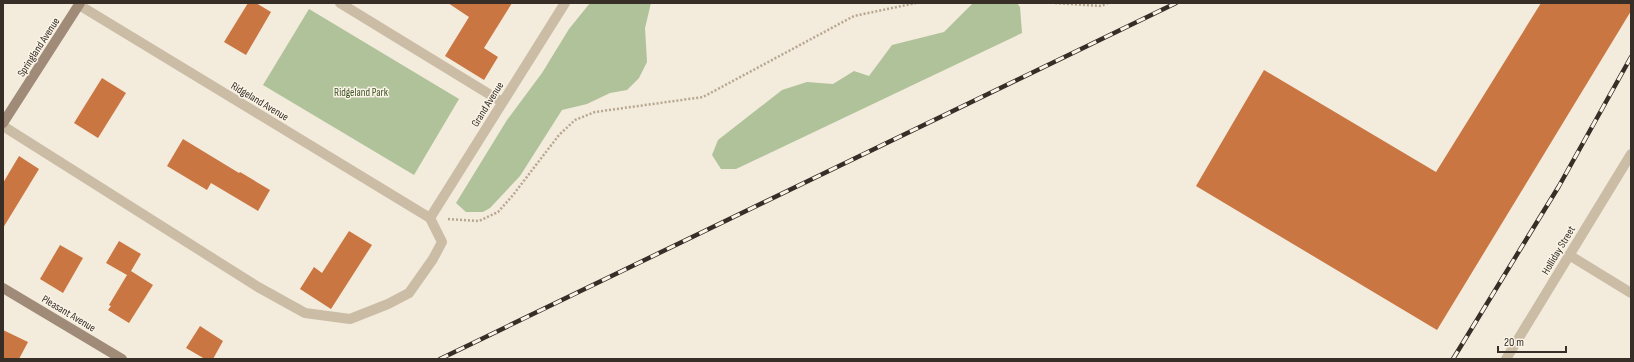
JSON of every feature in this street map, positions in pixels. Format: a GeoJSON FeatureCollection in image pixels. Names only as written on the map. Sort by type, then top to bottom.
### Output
{"type":"FeatureCollection","features":[{"type":"Feature","properties":{"kind":"street"},"geometry":{"type":"LineString","coordinates":[[340,3],[502,102]]}},
{"type":"Feature","properties":{"kind":"street","name":"Grand Avenue"},"geometry":{"type":"LineString","coordinates":[[430,218],[565,3]]}},
{"type":"Feature","properties":{"kind":"street","name":"Ridgeland Avenue"},"geometry":{"type":"LineString","coordinates":[[80,4],[430,218]]}},
{"type":"Feature","properties":{"kind":"street","name":"Springland Avenue"},"geometry":{"type":"LineString","coordinates":[[3,125],[80,4]]}},
{"type":"Feature","properties":{"kind":"street"},"geometry":{"type":"LineString","coordinates":[[3,125],[258,287],[305,313],[350,318],[388,304],[409,293],[433,259],[442,242],[430,218]]}},
{"type":"Feature","properties":{"kind":"street","name":"Holliday Street"},"geometry":{"type":"LineString","coordinates":[[1506,359],[1631,154]]}},
{"type":"Feature","properties":{"kind":"street"},"geometry":{"type":"LineString","coordinates":[[1569,255],[1631,293]]}},
{"type":"Feature","properties":{"kind":"street","name":"Pleasant Avenue"},"geometry":{"type":"LineString","coordinates":[[3,288],[122,359]]}},
{"type":"Feature","properties":{"kind":"path"},"geometry":{"type":"LineString","coordinates":[[430,218],[479,221],[498,212],[513,195],[559,135],[576,120],[595,112],[703,97],[854,16],[916,3]]}},
{"type":"Feature","properties":{"kind":"path"},"geometry":{"type":"LineString","coordinates":[[1055,3],[1102,6],[1108,3]]}},
{"type":"Feature","properties":{"kind":"green space"},"geometry":{"type":"Polygon","coordinates":[[[590,3],[651,3],[645,28],[647,62],[639,78],[627,90],[610,93],[587,104],[562,110],[520,176],[490,208],[483,212],[466,212],[456,203],[507,120],[542,73],[569,29],[590,3]]]}},
{"type":"Feature","properties":{"kind":"green space"},"geometry":{"type":"Polygon","coordinates":[[[973,3],[1017,3],[1020,7],[1022,33],[736,169],[721,169],[712,155],[718,140],[782,90],[807,82],[833,84],[854,71],[869,76],[892,45],[944,32],[973,3]]]}},
{"type":"Feature","properties":{"kind":"green space","name":"Ridgeland Park"},"geometry":{"type":"Polygon","coordinates":[[[309,9],[459,99],[414,175],[263,85],[309,9]]]}},
{"type":"Feature","properties":{"kind":"building"},"geometry":{"type":"Polygon","coordinates":[[[248,3],[256,3],[271,12],[246,55],[224,42],[248,3]]]}},
{"type":"Feature","properties":{"kind":"building"},"geometry":{"type":"Polygon","coordinates":[[[448,3],[512,3],[484,48],[498,57],[484,80],[445,56],[469,17],[448,3]]]}},
{"type":"Feature","properties":{"kind":"building"},"geometry":{"type":"Polygon","coordinates":[[[1541,3],[1631,3],[1631,11],[1437,330],[1196,186],[1264,70],[1436,172],[1541,3]]]}},
{"type":"Feature","properties":{"kind":"building"},"geometry":{"type":"Polygon","coordinates":[[[102,78],[126,93],[98,138],[74,123],[102,78]]]}},
{"type":"Feature","properties":{"kind":"building"},"geometry":{"type":"Polygon","coordinates":[[[183,139],[270,190],[258,211],[211,183],[207,190],[167,166],[183,139]]]}},
{"type":"Feature","properties":{"kind":"building"},"geometry":{"type":"Polygon","coordinates":[[[19,156],[39,169],[3,228],[3,183],[19,156]]]}},
{"type":"Feature","properties":{"kind":"building"},"geometry":{"type":"Polygon","coordinates":[[[349,231],[372,245],[331,309],[300,289],[314,267],[322,273],[349,231]]]}},
{"type":"Feature","properties":{"kind":"building"},"geometry":{"type":"Polygon","coordinates":[[[119,241],[141,254],[131,271],[153,285],[129,323],[108,310],[111,306],[109,305],[127,275],[106,263],[119,241]]]}},
{"type":"Feature","properties":{"kind":"building"},"geometry":{"type":"Polygon","coordinates":[[[60,245],[83,258],[63,293],[40,279],[60,245]]]}},
{"type":"Feature","properties":{"kind":"building"},"geometry":{"type":"Polygon","coordinates":[[[200,326],[223,341],[213,359],[205,359],[186,348],[200,326]]]}},
{"type":"Feature","properties":{"kind":"building"},"geometry":{"type":"Polygon","coordinates":[[[3,330],[28,342],[19,359],[3,359],[3,330]]]}},
{"type":"Feature","properties":{"kind":"railway"},"geometry":{"type":"LineString","coordinates":[[440,359],[1176,3]]}},
{"type":"Feature","properties":{"kind":"railway"},"geometry":{"type":"LineString","coordinates":[[1453,359],[1559,186],[1631,57]]}}]}
